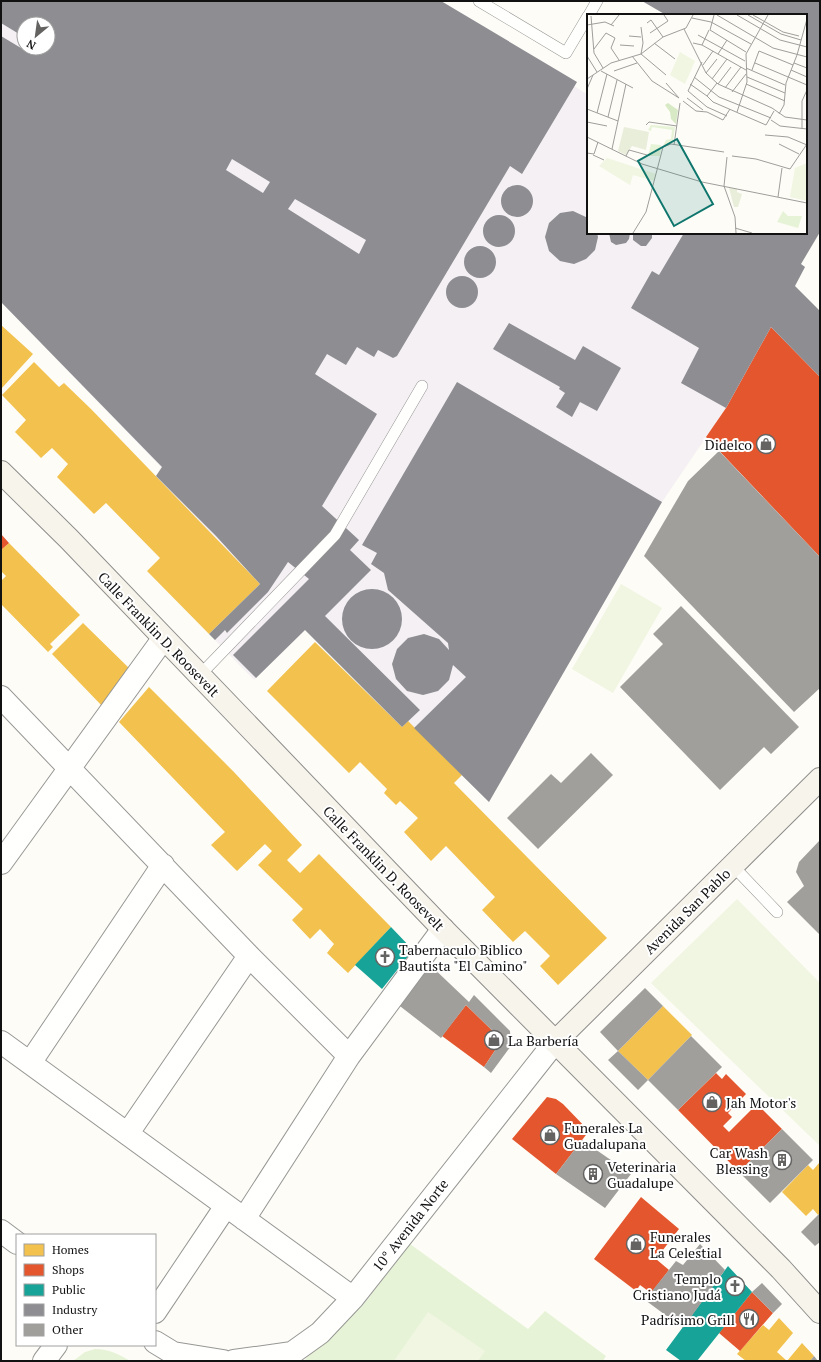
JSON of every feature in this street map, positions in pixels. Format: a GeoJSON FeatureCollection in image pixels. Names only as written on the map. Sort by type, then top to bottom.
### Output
{"type":"FeatureCollection","features":[{"type":"Feature","properties":{"kind":"main road","name":"Calle Franklin D. Roosevelt"},"geometry":{"type":"LineString","coordinates":[[1,472],[69,539],[163,639],[443,929],[780,1268],[820,1312]]}},
{"type":"Feature","properties":{"kind":"main road","name":"Avenida San Pablo"},"geometry":{"type":"LineString","coordinates":[[555,1042],[820,780]]}},
{"type":"Feature","properties":{"kind":"street"},"geometry":{"type":"LineString","coordinates":[[1,863],[163,639]]}},
{"type":"Feature","properties":{"kind":"street"},"geometry":{"type":"LineString","coordinates":[[1,697],[249,956],[349,1056]]}},
{"type":"Feature","properties":{"kind":"street"},"geometry":{"type":"LineString","coordinates":[[30,1062],[163,865]]}},
{"type":"Feature","properties":{"kind":"street"},"geometry":{"type":"LineString","coordinates":[[244,1219],[349,1056],[443,929]]}},
{"type":"Feature","properties":{"kind":"street"},"geometry":{"type":"LineString","coordinates":[[128,1133],[249,956]]}},
{"type":"Feature","properties":{"kind":"street"},"geometry":{"type":"LineString","coordinates":[[1,1042],[353,1298]]}},
{"type":"Feature","properties":{"kind":"street","name":"10° Avenida Norte"},"geometry":{"type":"LineString","coordinates":[[234,1361],[292,1353],[320,1333],[353,1298],[555,1042]]}},
{"type":"Feature","properties":{"kind":"street"},"geometry":{"type":"LineString","coordinates":[[156,1311],[226,1206]]}},
{"type":"Feature","properties":{"kind":"street"},"geometry":{"type":"LineString","coordinates":[[1,1231],[16,1242]]}},
{"type":"Feature","properties":{"kind":"street"},"geometry":{"type":"LineString","coordinates":[[156,1343],[173,1353],[223,1361]]}},
{"type":"Feature","properties":{"kind":"street"},"geometry":{"type":"LineString","coordinates":[[44,1361],[55,1346]]}},
{"type":"Feature","properties":{"kind":"lane"},"geometry":{"type":"LineString","coordinates":[[479,1],[566,53],[587,18]]}},
{"type":"Feature","properties":{"kind":"lane"},"geometry":{"type":"LineString","coordinates":[[589,14],[597,1]]}},
{"type":"Feature","properties":{"kind":"lane"},"geometry":{"type":"LineString","coordinates":[[199,676],[335,535],[422,386]]}},
{"type":"Feature","properties":{"kind":"lane"},"geometry":{"type":"LineString","coordinates":[[733,866],[777,912]]}},
{"type":"Feature","properties":{"kind":"shaded area"},"geometry":{"type":"Polygon","coordinates":[[[1,1],[441,1],[577,82],[574,86],[587,94],[587,234],[748,234],[805,267],[726,408],[662,502],[489,802],[414,728],[402,727],[305,630],[254,680],[215,640],[260,584],[156,476],[161,467],[1,302],[1,1]]]}},
{"type":"Feature","properties":{"kind":"green space"},"geometry":{"type":"Polygon","coordinates":[[[621,584],[662,608],[613,693],[572,669],[621,584]]]}},
{"type":"Feature","properties":{"kind":"green space"},"geometry":{"type":"Polygon","coordinates":[[[737,899],[820,983],[820,1146],[651,983],[737,899]]]}},
{"type":"Feature","properties":{"kind":"green space"},"geometry":{"type":"Polygon","coordinates":[[[410,1244],[528,1329],[545,1311],[606,1356],[603,1361],[305,1361],[306,1358],[363,1305],[410,1244]]]}},
{"type":"Feature","properties":{"kind":"green space"},"geometry":{"type":"Polygon","coordinates":[[[428,1312],[485,1351],[478,1361],[394,1361],[428,1312]]]}},
{"type":"Feature","properties":{"kind":"green space"},"geometry":{"type":"Polygon","coordinates":[[[95,1349],[114,1352],[130,1361],[73,1361],[85,1352],[95,1349]]]}},
{"type":"Feature","properties":{"kind":"building: Homes"},"geometry":{"type":"Polygon","coordinates":[[[1,325],[33,354],[1,389],[1,325]]]}},
{"type":"Feature","properties":{"kind":"building: Homes"},"geometry":{"type":"Polygon","coordinates":[[[34,362],[59,387],[64,383],[91,409],[260,584],[209,634],[147,571],[160,558],[106,503],[94,514],[57,477],[68,464],[52,448],[41,458],[15,432],[26,420],[2,395],[34,362]]]}},
{"type":"Feature","properties":{"kind":"building: Homes"},"geometry":{"type":"Polygon","coordinates":[[[9,543],[80,615],[50,644],[53,647],[48,652],[1,604],[1,581],[6,576],[1,571],[1,550],[9,543]]]}},
{"type":"Feature","properties":{"kind":"building: Homes"},"geometry":{"type":"Polygon","coordinates":[[[83,623],[131,670],[104,708],[52,654],[83,623]]]}},
{"type":"Feature","properties":{"kind":"building: Homes"},"geometry":{"type":"Polygon","coordinates":[[[315,642],[402,727],[408,721],[462,775],[454,783],[607,938],[558,985],[540,966],[550,956],[525,931],[513,942],[482,910],[495,897],[446,846],[431,861],[404,832],[418,818],[400,801],[396,805],[384,793],[387,789],[360,762],[349,773],[267,691],[315,642]]]}},
{"type":"Feature","properties":{"kind":"building: Homes"},"geometry":{"type":"Polygon","coordinates":[[[149,687],[233,771],[302,845],[287,860],[300,873],[319,854],[391,927],[348,973],[327,953],[334,944],[320,929],[310,939],[292,920],[303,909],[258,865],[272,851],[265,844],[237,871],[211,845],[225,832],[119,722],[149,687]]]}},
{"type":"Feature","properties":{"kind":"building: Homes"},"geometry":{"type":"Polygon","coordinates":[[[663,1006],[692,1035],[648,1080],[618,1051],[663,1006]]]}},
{"type":"Feature","properties":{"kind":"building: Homes"},"geometry":{"type":"Polygon","coordinates":[[[820,1162],[820,1213],[818,1215],[813,1209],[806,1216],[782,1192],[808,1165],[813,1170],[820,1162]]]}},
{"type":"Feature","properties":{"kind":"building: Homes"},"geometry":{"type":"Polygon","coordinates":[[[779,1318],[793,1333],[777,1352],[787,1361],[746,1361],[737,1354],[763,1325],[769,1330],[779,1318]]]}},
{"type":"Feature","properties":{"kind":"building: Homes"},"geometry":{"type":"Polygon","coordinates":[[[802,1343],[814,1356],[810,1361],[787,1361],[802,1343]]]}},
{"type":"Feature","properties":{"kind":"building: Shops","name":"Didelco"},"geometry":{"type":"Polygon","coordinates":[[[771,327],[820,377],[820,557],[706,437],[726,408],[771,327]]]}},
{"type":"Feature","properties":{"kind":"building: Shops"},"geometry":{"type":"Polygon","coordinates":[[[1,534],[9,543],[1,550],[1,534]]]}},
{"type":"Feature","properties":{"kind":"building: Shops"},"geometry":{"type":"Polygon","coordinates":[[[466,1005],[502,1040],[484,1067],[442,1036],[466,1005]]]}},
{"type":"Feature","properties":{"kind":"building: Shops"},"geometry":{"type":"Polygon","coordinates":[[[716,1073],[722,1079],[726,1074],[746,1094],[728,1113],[732,1117],[723,1126],[729,1132],[757,1104],[782,1129],[739,1172],[678,1110],[716,1073]]]}},
{"type":"Feature","properties":{"kind":"building: Shops","name":"Funerales La Guadalupana"},"geometry":{"type":"Polygon","coordinates":[[[547,1097],[556,1099],[563,1104],[589,1131],[556,1174],[512,1139],[547,1097]]]}},
{"type":"Feature","properties":{"kind":"building: Shops","name":"Funerales La Celestial"},"geometry":{"type":"Polygon","coordinates":[[[641,1197],[679,1229],[656,1259],[669,1270],[651,1293],[640,1285],[636,1291],[594,1259],[641,1197]]]}},
{"type":"Feature","properties":{"kind":"building: Shops","name":"Padrísimo Grill"},"geometry":{"type":"Polygon","coordinates":[[[752,1292],[773,1313],[740,1351],[719,1333],[752,1292]]]}},
{"type":"Feature","properties":{"kind":"building: Public","name":"Tabernaculo Biblico Bautista \"El Camino\""},"geometry":{"type":"Polygon","coordinates":[[[391,927],[413,950],[382,989],[355,965],[391,927]]]}},
{"type":"Feature","properties":{"kind":"building: Public"},"geometry":{"type":"Polygon","coordinates":[[[728,1266],[752,1292],[697,1361],[681,1361],[666,1350],[728,1266]]]}},
{"type":"Feature","properties":{"kind":"building: Industry"},"geometry":{"type":"Polygon","coordinates":[[[1,1],[441,1],[577,82],[522,174],[510,166],[397,356],[393,358],[378,350],[374,357],[357,347],[346,365],[327,354],[315,374],[377,414],[322,506],[359,540],[350,550],[371,570],[325,616],[420,710],[402,727],[305,630],[256,678],[233,655],[309,579],[288,562],[268,592],[227,633],[225,630],[215,640],[209,634],[260,584],[216,536],[156,476],[162,467],[1,302],[1,36],[16,45],[16,56],[56,56],[56,16],[16,16],[16,32],[1,23],[1,1]],[[232,159],[226,170],[263,193],[270,182],[232,159]],[[295,199],[288,209],[359,254],[366,240],[295,199]]]}},
{"type":"Feature","properties":{"kind":"building: Industry"},"geometry":{"type":"Polygon","coordinates":[[[642,1],[820,1],[820,232],[801,264],[805,267],[795,286],[820,311],[820,377],[771,327],[726,408],[681,383],[699,348],[631,308],[652,271],[659,275],[683,234],[807,234],[807,14],[664,14],[642,1]]]}},
{"type":"Feature","properties":{"kind":"building: Industry"},"geometry":{"type":"Polygon","coordinates":[[[514,185],[520,185],[530,192],[533,201],[532,207],[526,214],[520,217],[514,217],[504,210],[501,204],[501,198],[508,188],[514,185]]]}},
{"type":"Feature","properties":{"kind":"building: Industry"},"geometry":{"type":"Polygon","coordinates":[[[573,211],[587,218],[587,234],[597,234],[595,250],[586,259],[574,264],[560,261],[549,251],[545,237],[549,223],[560,213],[573,211]]]}},
{"type":"Feature","properties":{"kind":"building: Industry"},"geometry":{"type":"Polygon","coordinates":[[[496,215],[502,215],[512,222],[515,231],[514,237],[508,244],[502,247],[496,247],[486,240],[483,234],[483,228],[490,218],[496,215]]]}},
{"type":"Feature","properties":{"kind":"building: Industry"},"geometry":{"type":"Polygon","coordinates":[[[609,234],[630,234],[626,243],[616,245],[611,242],[609,234]]]}},
{"type":"Feature","properties":{"kind":"building: Industry"},"geometry":{"type":"Polygon","coordinates":[[[633,234],[652,234],[652,238],[646,246],[641,246],[633,240],[633,234]]]}},
{"type":"Feature","properties":{"kind":"building: Industry"},"geometry":{"type":"Polygon","coordinates":[[[477,246],[483,246],[493,253],[496,262],[495,268],[489,275],[483,278],[477,278],[467,271],[464,265],[464,259],[471,249],[477,246]]]}},
{"type":"Feature","properties":{"kind":"building: Industry"},"geometry":{"type":"Polygon","coordinates":[[[459,276],[465,276],[475,283],[478,292],[477,298],[471,305],[465,308],[459,308],[449,301],[446,295],[446,289],[453,279],[459,276]]]}},
{"type":"Feature","properties":{"kind":"building: Industry"},"geometry":{"type":"Polygon","coordinates":[[[509,323],[575,360],[583,346],[621,368],[597,411],[580,402],[572,417],[556,407],[565,393],[559,389],[560,387],[493,349],[509,323]]]}},
{"type":"Feature","properties":{"kind":"building: Industry"},"geometry":{"type":"Polygon","coordinates":[[[457,382],[662,502],[489,802],[414,728],[466,677],[453,665],[449,680],[438,691],[423,695],[407,691],[396,679],[392,664],[397,649],[408,638],[424,634],[439,639],[449,650],[448,643],[388,590],[384,573],[371,564],[377,553],[362,545],[457,382]]]}},
{"type":"Feature","properties":{"kind":"building: Industry"},"geometry":{"type":"Polygon","coordinates":[[[372,589],[388,594],[393,598],[397,603],[402,619],[397,635],[393,640],[388,644],[372,649],[356,644],[351,640],[347,635],[342,619],[347,603],[351,598],[356,594],[372,589]]]}},
{"type":"Feature","properties":{"kind":"building: Other"},"geometry":{"type":"Polygon","coordinates":[[[719,451],[820,557],[820,688],[794,712],[644,556],[688,481],[719,451]]]}},
{"type":"Feature","properties":{"kind":"building: Other"},"geometry":{"type":"Polygon","coordinates":[[[681,606],[799,727],[771,754],[764,747],[720,790],[620,687],[663,644],[653,634],[681,606]]]}},
{"type":"Feature","properties":{"kind":"building: Other"},"geometry":{"type":"Polygon","coordinates":[[[591,753],[613,775],[538,849],[507,818],[551,774],[561,783],[591,753]]]}},
{"type":"Feature","properties":{"kind":"building: Other"},"geometry":{"type":"Polygon","coordinates":[[[820,840],[820,935],[787,902],[804,886],[796,872],[799,862],[820,840]]]}},
{"type":"Feature","properties":{"kind":"building: Other"},"geometry":{"type":"Polygon","coordinates":[[[428,963],[469,1002],[474,995],[510,1031],[511,1046],[491,1073],[484,1067],[502,1040],[466,1005],[441,1038],[396,1003],[428,963]]]}},
{"type":"Feature","properties":{"kind":"building: Other"},"geometry":{"type":"Polygon","coordinates":[[[645,988],[663,1006],[618,1051],[600,1032],[645,988]]]}},
{"type":"Feature","properties":{"kind":"building: Other"},"geometry":{"type":"Polygon","coordinates":[[[691,1036],[722,1067],[678,1110],[648,1080],[691,1036]]]}},
{"type":"Feature","properties":{"kind":"building: Other"},"geometry":{"type":"Polygon","coordinates":[[[618,1051],[648,1080],[638,1090],[608,1060],[618,1051]]]}},
{"type":"Feature","properties":{"kind":"building: Other","name":"Car Wash Blessing"},"geometry":{"type":"Polygon","coordinates":[[[782,1129],[813,1160],[770,1203],[739,1172],[782,1129]]]}},
{"type":"Feature","properties":{"kind":"building: Other","name":"Veterinaria Guadalupe"},"geometry":{"type":"Polygon","coordinates":[[[582,1140],[631,1174],[605,1208],[556,1174],[582,1140]]]}},
{"type":"Feature","properties":{"kind":"building: Other"},"geometry":{"type":"Polygon","coordinates":[[[820,1213],[820,1242],[815,1246],[801,1232],[820,1213]]]}},
{"type":"Feature","properties":{"kind":"building: Other"},"geometry":{"type":"Polygon","coordinates":[[[700,1244],[725,1270],[683,1328],[645,1300],[676,1261],[683,1265],[700,1244]]]}},
{"type":"Feature","properties":{"kind":"building: Other"},"geometry":{"type":"Polygon","coordinates":[[[762,1283],[782,1304],[773,1313],[752,1292],[762,1283]]]}},
{"type":"Feature","properties":{"kind":"building: Other"},"geometry":{"type":"Polygon","coordinates":[[[814,1356],[818,1361],[810,1361],[814,1356]]]}},
{"type":"Feature","properties":{"kind":"place","name":"Didelco"},"geometry":{"type":"Point","coordinates":[766,444]}},
{"type":"Feature","properties":{"kind":"place","name":"Tabernaculo Biblico Bautista \"El Camino\""},"geometry":{"type":"Point","coordinates":[385,957]}},
{"type":"Feature","properties":{"kind":"place","name":"La Barbería"},"geometry":{"type":"Point","coordinates":[494,1040]}},
{"type":"Feature","properties":{"kind":"place","name":"Jah Motor's"},"geometry":{"type":"Point","coordinates":[712,1102]}},
{"type":"Feature","properties":{"kind":"place","name":"Funerales La Guadalupana"},"geometry":{"type":"Point","coordinates":[550,1135]}},
{"type":"Feature","properties":{"kind":"place","name":"Car Wash Blessing"},"geometry":{"type":"Point","coordinates":[782,1160]}},
{"type":"Feature","properties":{"kind":"place","name":"Veterinaria Guadalupe"},"geometry":{"type":"Point","coordinates":[593,1174]}},
{"type":"Feature","properties":{"kind":"place","name":"Funerales La Celestial"},"geometry":{"type":"Point","coordinates":[636,1244]}},
{"type":"Feature","properties":{"kind":"place","name":"Templo Cristiano Judá"},"geometry":{"type":"Point","coordinates":[735,1286]}},
{"type":"Feature","properties":{"kind":"place","name":"Padrísimo Grill"},"geometry":{"type":"Point","coordinates":[749,1319]}}]}
